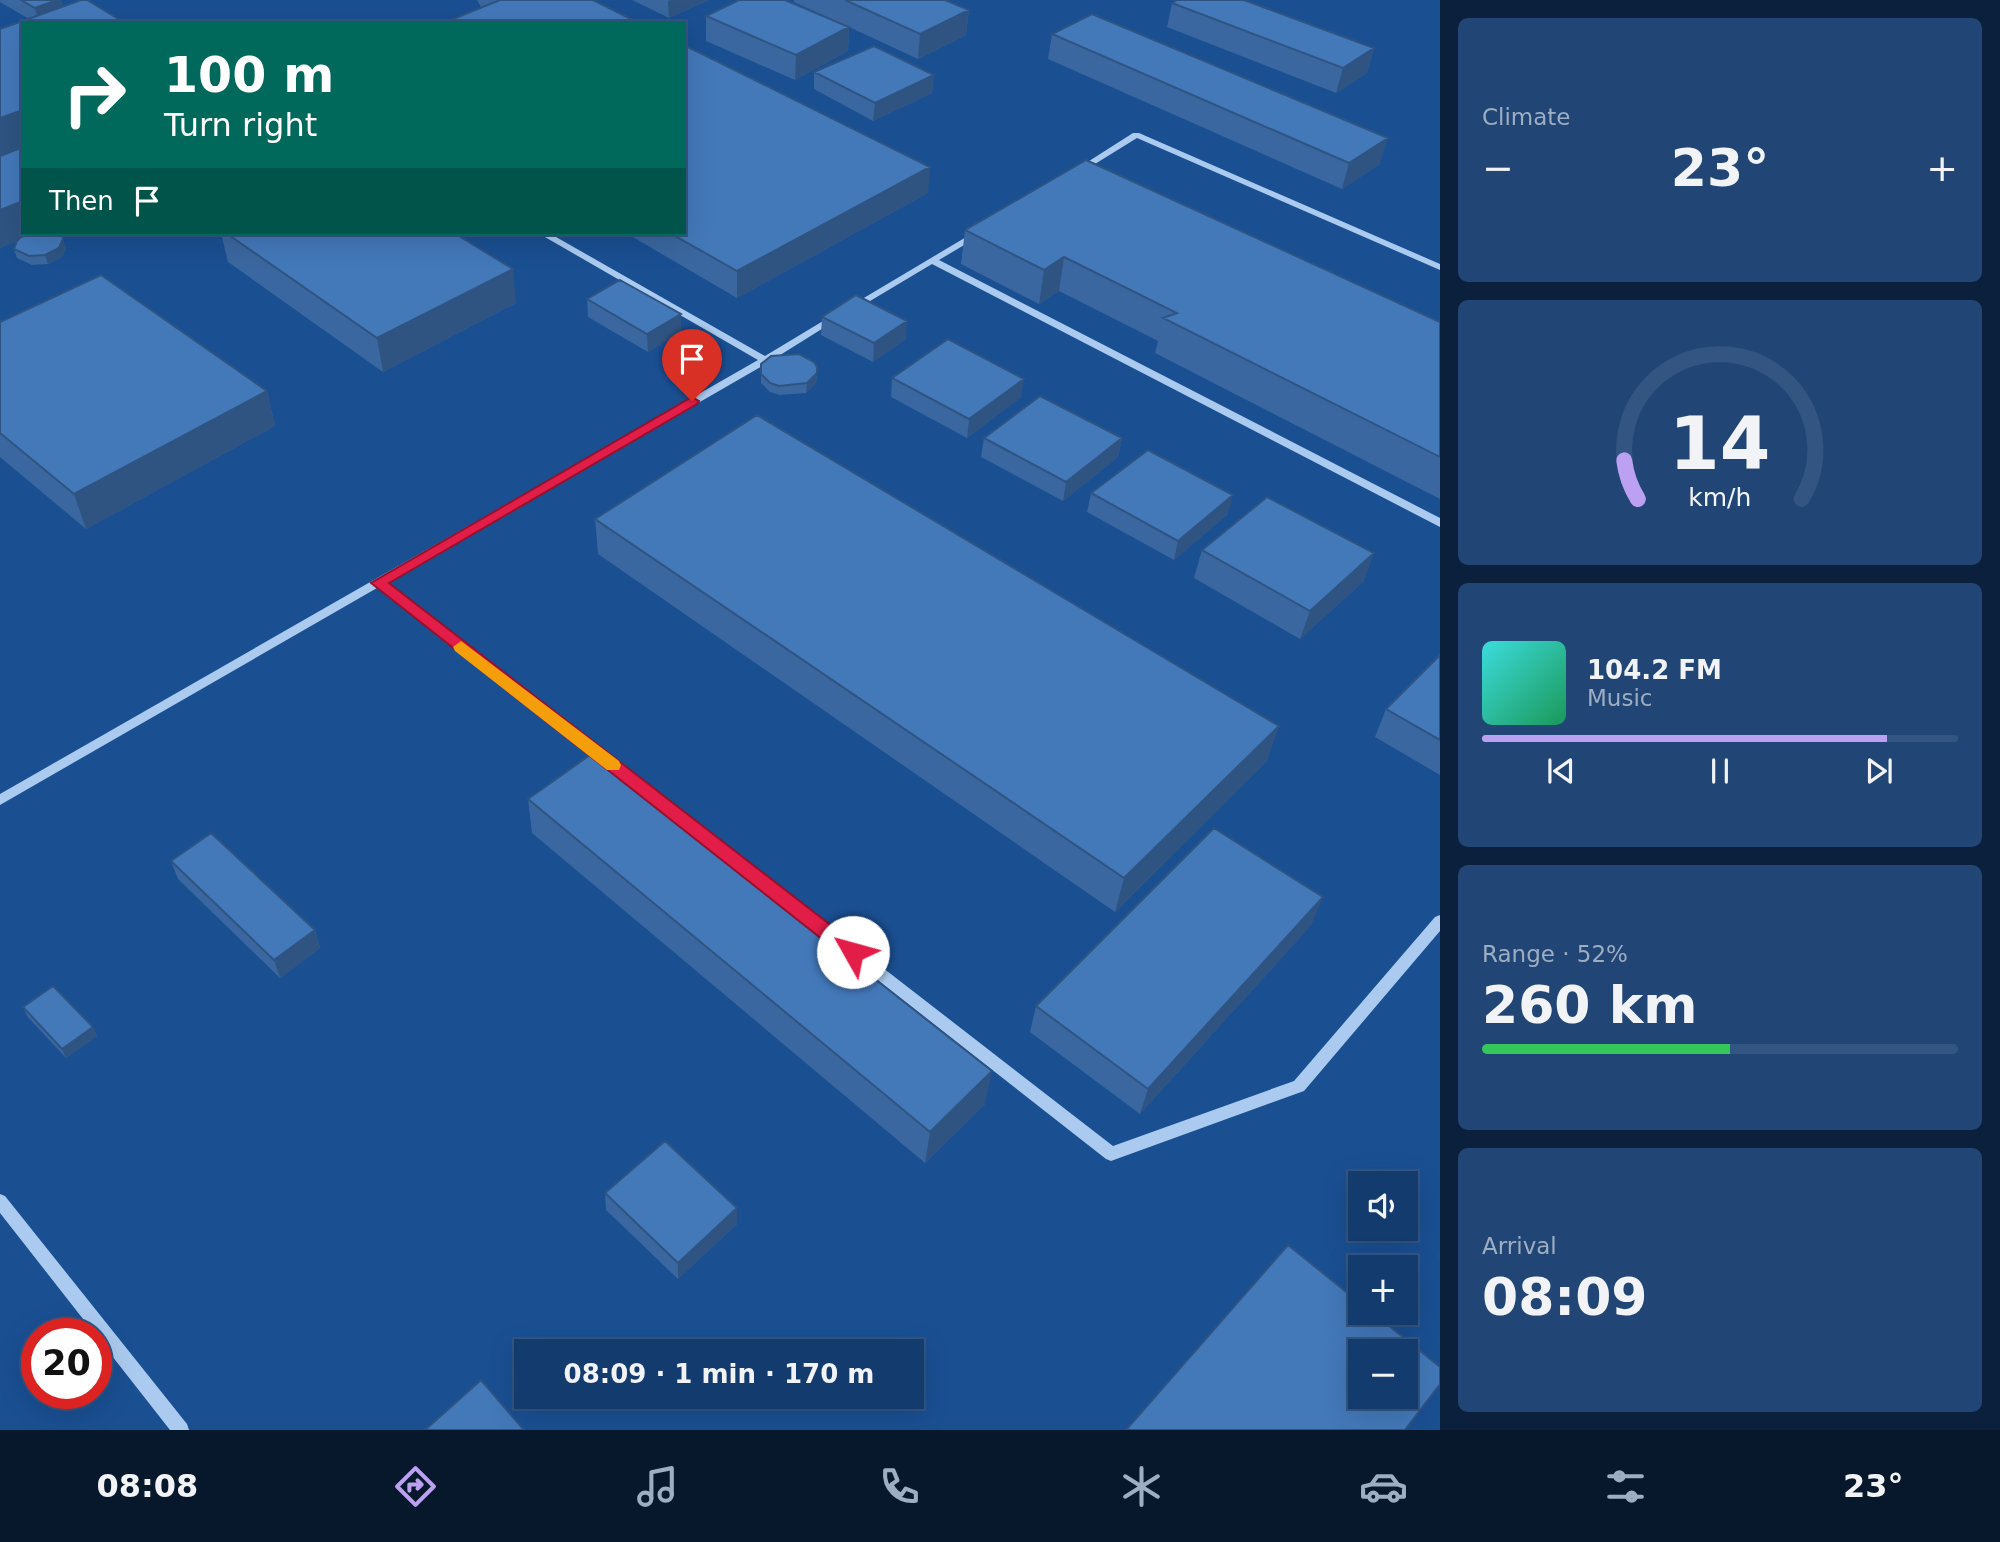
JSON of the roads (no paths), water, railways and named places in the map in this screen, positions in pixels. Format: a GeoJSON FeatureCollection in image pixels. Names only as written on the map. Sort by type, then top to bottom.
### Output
{"type":"FeatureCollection","features":[{"type":"Feature","properties":{"kind":"lane"},"geometry":{"type":"LineString","coordinates":[[1068,177],[1136,135],[1440,267]]}},
{"type":"Feature","properties":{"kind":"lane"},"geometry":{"type":"LineString","coordinates":[[0,800],[765,360],[989,226]]}},
{"type":"Feature","properties":{"kind":"lane"},"geometry":{"type":"LineString","coordinates":[[546,235],[765,360]]}},
{"type":"Feature","properties":{"kind":"lane"},"geometry":{"type":"LineString","coordinates":[[933,261],[1440,523]]}},
{"type":"Feature","properties":{"kind":"lane"},"geometry":{"type":"LineString","coordinates":[[378,583],[1111,1154],[1299,1086],[1440,921]]}},
{"type":"Feature","properties":{"kind":"lane"},"geometry":{"type":"LineString","coordinates":[[0,1201],[181,1430]]}}]}
